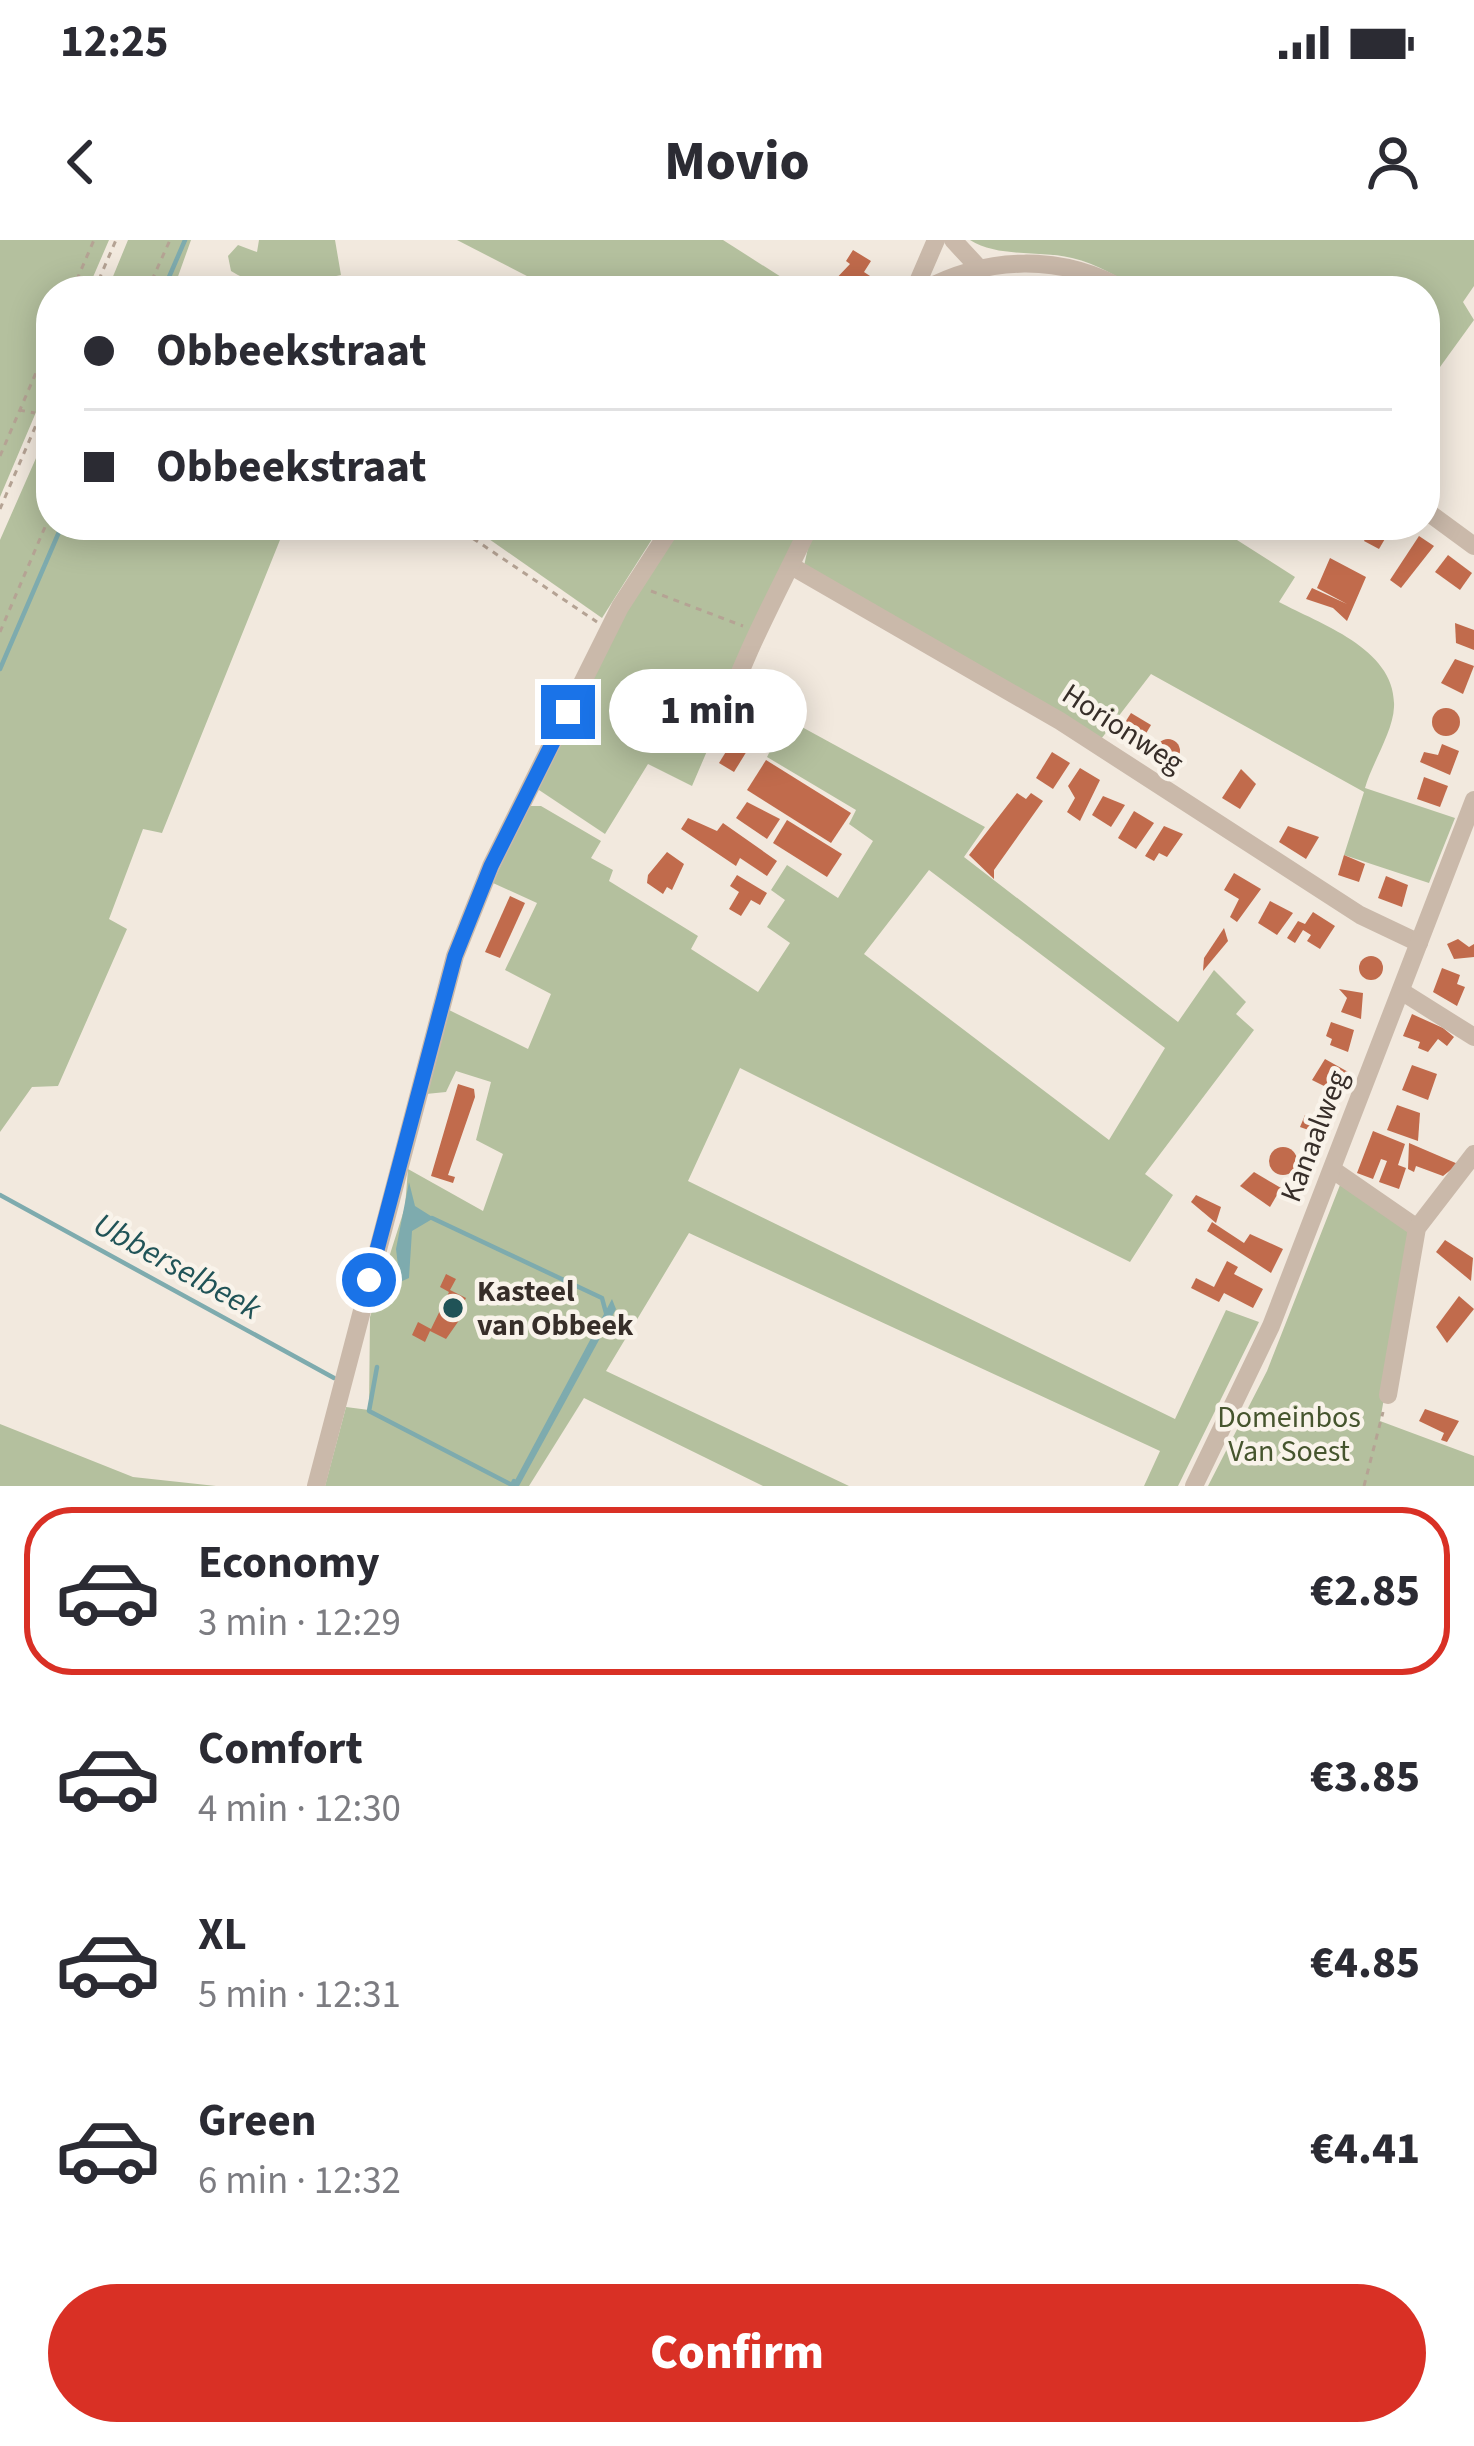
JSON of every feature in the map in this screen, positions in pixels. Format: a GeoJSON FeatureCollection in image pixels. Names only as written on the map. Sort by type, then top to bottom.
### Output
{"type":"FeatureCollection","features":[{"type":"Feature","properties":{"kind":"street"},"geometry":{"type":"LineString","coordinates":[[923,276],[936,240]]}},
{"type":"Feature","properties":{"kind":"street"},"geometry":{"type":"LineString","coordinates":[[953,240],[980,268]]}},
{"type":"Feature","properties":{"kind":"street"},"geometry":{"type":"LineString","coordinates":[[958,276],[1018,262],[1094,276]]}},
{"type":"Feature","properties":{"kind":"street"},"geometry":{"type":"LineString","coordinates":[[1440,521],[1474,547]]}},
{"type":"Feature","properties":{"kind":"street"},"geometry":{"type":"LineString","coordinates":[[316,1486],[455,956],[491,866],[608,630],[663,540]]}},
{"type":"Feature","properties":{"kind":"street"},"geometry":{"type":"LineString","coordinates":[[721,724],[756,631],[804,540]]}},
{"type":"Feature","properties":{"kind":"street","name":"Horionweg"},"geometry":{"type":"LineString","coordinates":[[793,567],[1060,721],[1360,915],[1419,943]]}},
{"type":"Feature","properties":{"kind":"street","name":"Kanaalweg"},"geometry":{"type":"LineString","coordinates":[[1194,1486],[1271,1326],[1419,943],[1467,839],[1474,800]]}},
{"type":"Feature","properties":{"kind":"street"},"geometry":{"type":"LineString","coordinates":[[1401,991],[1474,1037]]}},
{"type":"Feature","properties":{"kind":"street"},"geometry":{"type":"LineString","coordinates":[[1388,1394],[1417,1228],[1474,1154]]}},
{"type":"Feature","properties":{"kind":"street"},"geometry":{"type":"LineString","coordinates":[[1334,1170],[1417,1228]]}},
{"type":"Feature","properties":{"kind":"path"},"geometry":{"type":"LineString","coordinates":[[78,276],[94,240]]}},
{"type":"Feature","properties":{"kind":"path"},"geometry":{"type":"LineString","coordinates":[[100,276],[116,240]]}},
{"type":"Feature","properties":{"kind":"path"},"geometry":{"type":"LineString","coordinates":[[154,276],[170,240]]}},
{"type":"Feature","properties":{"kind":"path"},"geometry":{"type":"LineString","coordinates":[[0,456],[36,372]]}},
{"type":"Feature","properties":{"kind":"path"},"geometry":{"type":"LineString","coordinates":[[19,410],[35,413]]}},
{"type":"Feature","properties":{"kind":"path"},"geometry":{"type":"LineString","coordinates":[[0,509],[36,425]]}},
{"type":"Feature","properties":{"kind":"path"},"geometry":{"type":"LineString","coordinates":[[0,632],[39,540]]}},
{"type":"Feature","properties":{"kind":"path"},"geometry":{"type":"LineString","coordinates":[[476,540],[608,630]]}},
{"type":"Feature","properties":{"kind":"path"},"geometry":{"type":"LineString","coordinates":[[632,584],[756,631]]}},
{"type":"Feature","properties":{"kind":"path"},"geometry":{"type":"LineString","coordinates":[[1364,1486],[1388,1394]]}},
{"type":"Feature","properties":{"kind":"green space"},"geometry":{"type":"Polygon","coordinates":[[[0,240],[109,240],[93,276],[36,276],[36,412],[0,497],[0,240]]]}},
{"type":"Feature","properties":{"kind":"green space"},"geometry":{"type":"Polygon","coordinates":[[[128,240],[191,240],[178,276],[113,276],[128,240]]]}},
{"type":"Feature","properties":{"kind":"green space"},"geometry":{"type":"Polygon","coordinates":[[[259,240],[335,240],[341,275],[241,276],[231,271],[228,256],[238,245],[257,252],[259,240]]]}},
{"type":"Feature","properties":{"kind":"green space"},"geometry":{"type":"Polygon","coordinates":[[[457,240],[723,240],[779,276],[527,276],[457,240]]]}},
{"type":"Feature","properties":{"kind":"green space"},"geometry":{"type":"Polygon","coordinates":[[[970,240],[1474,240],[1474,286],[1463,302],[1474,320],[1440,367],[1440,276],[1115,276],[1060,256],[981,246],[970,240]]]}},
{"type":"Feature","properties":{"kind":"green space"},"geometry":{"type":"Polygon","coordinates":[[[36,458],[36,540],[280,540],[162,833],[143,829],[109,919],[127,929],[58,1086],[32,1087],[0,1132],[0,540],[36,458]]]}},
{"type":"Feature","properties":{"kind":"green space"},"geometry":{"type":"Polygon","coordinates":[[[490,540],[651,540],[602,618],[490,540]]]}},
{"type":"Feature","properties":{"kind":"green space"},"geometry":{"type":"Polygon","coordinates":[[[670,540],[798,540],[692,786],[648,764],[605,834],[536,788],[639,582],[670,540]]]}},
{"type":"Feature","properties":{"kind":"green space"},"geometry":{"type":"Polygon","coordinates":[[[810,540],[1237,540],[1295,577],[1279,602],[1353,641],[1383,669],[1392,687],[1393,717],[1365,788],[1455,818],[1429,883],[1344,855],[1364,792],[1151,674],[1098,743],[804,566],[810,540]]]}},
{"type":"Feature","properties":{"kind":"green space"},"geometry":{"type":"Polygon","coordinates":[[[736,691],[985,827],[964,857],[1178,1022],[1214,970],[1246,1002],[1236,1014],[1254,1030],[1145,1174],[1173,1195],[1130,1262],[740,1068],[688,1181],[1175,1419],[1226,1310],[1259,1322],[1178,1486],[1144,1486],[1160,1451],[689,1233],[606,1371],[849,1486],[763,1486],[584,1398],[529,1486],[325,1486],[346,1407],[369,1410],[370,1317],[405,1207],[408,1169],[483,1211],[503,1154],[476,1140],[491,1082],[456,1071],[446,1092],[426,1094],[447,1009],[528,1049],[551,994],[505,970],[537,903],[493,883],[527,806],[541,806],[601,841],[591,858],[613,870],[609,881],[698,936],[691,949],[758,992],[790,943],[767,927],[785,900],[771,890],[787,865],[838,898],[873,841],[849,824],[856,810],[767,757],[772,747],[727,722],[736,691]],[[929,870],[864,954],[1109,1140],[1165,1048],[929,870]]]}},
{"type":"Feature","properties":{"kind":"green space","name":"Domeinbos Van Soest"},"geometry":{"type":"Polygon","coordinates":[[[1340,1185],[1413,1233],[1380,1421],[1474,1456],[1474,1486],[1208,1486],[1267,1371],[1340,1185]]]}},
{"type":"Feature","properties":{"kind":"green space"},"geometry":{"type":"Polygon","coordinates":[[[0,1424],[133,1477],[216,1486],[0,1486],[0,1424]]]}},
{"type":"Feature","properties":{"kind":"water"},"geometry":{"type":"Polygon","coordinates":[[[409,1182],[415,1206],[434,1218],[412,1231],[409,1278],[400,1282],[396,1249],[409,1182]]]}},
{"type":"Feature","properties":{"kind":"water"},"geometry":{"type":"Polygon","coordinates":[[[612,1299],[616,1309],[519,1486],[512,1486],[612,1299]]]}},
{"type":"Feature","properties":{"kind":"building"},"geometry":{"type":"Polygon","coordinates":[[[853,250],[871,261],[864,272],[870,276],[839,276],[850,264],[846,261],[853,250]]]}},
{"type":"Feature","properties":{"kind":"building"},"geometry":{"type":"Polygon","coordinates":[[[1364,540],[1384,540],[1379,549],[1364,540]]]}},
{"type":"Feature","properties":{"kind":"building"},"geometry":{"type":"Polygon","coordinates":[[[1416,540],[1434,546],[1401,588],[1390,580],[1416,540]]]}},
{"type":"Feature","properties":{"kind":"building"},"geometry":{"type":"Polygon","coordinates":[[[1448,555],[1472,573],[1460,590],[1435,572],[1448,555]]]}},
{"type":"Feature","properties":{"kind":"building"},"geometry":{"type":"Polygon","coordinates":[[[1330,558],[1366,577],[1347,621],[1333,608],[1306,599],[1312,588],[1347,604],[1317,588],[1330,558]]]}},
{"type":"Feature","properties":{"kind":"building"},"geometry":{"type":"Polygon","coordinates":[[[1455,623],[1474,630],[1474,650],[1456,643],[1455,623]]]}},
{"type":"Feature","properties":{"kind":"building"},"geometry":{"type":"Polygon","coordinates":[[[1455,659],[1474,666],[1463,694],[1441,683],[1455,659]]]}},
{"type":"Feature","properties":{"kind":"building"},"geometry":{"type":"Polygon","coordinates":[[[1446,708],[1456,712],[1460,722],[1456,732],[1446,736],[1436,732],[1432,722],[1436,712],[1446,708]]]}},
{"type":"Feature","properties":{"kind":"building"},"geometry":{"type":"Polygon","coordinates":[[[1131,713],[1151,725],[1138,747],[1117,735],[1131,713]]]}},
{"type":"Feature","properties":{"kind":"building"},"geometry":{"type":"Polygon","coordinates":[[[735,737],[750,746],[734,772],[719,763],[735,737]]]}},
{"type":"Feature","properties":{"kind":"building"},"geometry":{"type":"Polygon","coordinates":[[[1168,739],[1180,751],[1168,763],[1156,751],[1168,739]]]}},
{"type":"Feature","properties":{"kind":"building"},"geometry":{"type":"Polygon","coordinates":[[[1442,744],[1459,751],[1450,775],[1420,762],[1424,752],[1438,755],[1442,744]]]}},
{"type":"Feature","properties":{"kind":"building"},"geometry":{"type":"Polygon","coordinates":[[[1052,752],[1070,763],[1053,789],[1036,778],[1052,752]]]}},
{"type":"Feature","properties":{"kind":"building"},"geometry":{"type":"Polygon","coordinates":[[[766,760],[851,813],[831,843],[747,790],[766,760]]]}},
{"type":"Feature","properties":{"kind":"building"},"geometry":{"type":"Polygon","coordinates":[[[1080,768],[1100,780],[1080,821],[1067,812],[1075,798],[1068,786],[1080,768]]]}},
{"type":"Feature","properties":{"kind":"building"},"geometry":{"type":"Polygon","coordinates":[[[1241,769],[1256,784],[1240,809],[1222,798],[1241,769]]]}},
{"type":"Feature","properties":{"kind":"building"},"geometry":{"type":"Polygon","coordinates":[[[1424,777],[1448,786],[1440,807],[1417,799],[1424,777]]]}},
{"type":"Feature","properties":{"kind":"building"},"geometry":{"type":"Polygon","coordinates":[[[1017,793],[1026,799],[1031,793],[1043,801],[994,870],[994,879],[969,855],[1017,793]]]}},
{"type":"Feature","properties":{"kind":"building"},"geometry":{"type":"Polygon","coordinates":[[[1103,796],[1125,805],[1111,827],[1092,815],[1103,796]]]}},
{"type":"Feature","properties":{"kind":"building"},"geometry":{"type":"Polygon","coordinates":[[[747,802],[780,819],[767,839],[736,818],[747,802]]]}},
{"type":"Feature","properties":{"kind":"building"},"geometry":{"type":"Polygon","coordinates":[[[1134,811],[1154,823],[1136,849],[1118,838],[1134,811]]]}},
{"type":"Feature","properties":{"kind":"building"},"geometry":{"type":"Polygon","coordinates":[[[688,818],[717,831],[723,823],[777,861],[767,876],[740,858],[736,866],[681,829],[688,818]]]}},
{"type":"Feature","properties":{"kind":"building"},"geometry":{"type":"Polygon","coordinates":[[[787,820],[842,854],[827,877],[773,843],[787,820]]]}},
{"type":"Feature","properties":{"kind":"building"},"geometry":{"type":"Polygon","coordinates":[[[1164,826],[1183,834],[1167,857],[1159,853],[1154,861],[1145,856],[1164,826]]]}},
{"type":"Feature","properties":{"kind":"building"},"geometry":{"type":"Polygon","coordinates":[[[1288,826],[1319,837],[1306,859],[1279,842],[1288,826]]]}},
{"type":"Feature","properties":{"kind":"building"},"geometry":{"type":"Polygon","coordinates":[[[667,852],[684,864],[672,890],[667,887],[663,894],[647,883],[667,852]]]}},
{"type":"Feature","properties":{"kind":"building"},"geometry":{"type":"Polygon","coordinates":[[[1344,855],[1365,864],[1359,882],[1338,875],[1344,855]]]}},
{"type":"Feature","properties":{"kind":"building"},"geometry":{"type":"Polygon","coordinates":[[[1234,873],[1261,889],[1237,922],[1230,917],[1239,899],[1224,890],[1234,873]]]}},
{"type":"Feature","properties":{"kind":"building"},"geometry":{"type":"Polygon","coordinates":[[[737,875],[767,893],[760,905],[751,900],[741,916],[729,909],[739,892],[730,886],[737,875]]]}},
{"type":"Feature","properties":{"kind":"building"},"geometry":{"type":"Polygon","coordinates":[[[1386,876],[1408,885],[1402,907],[1378,898],[1386,876]]]}},
{"type":"Feature","properties":{"kind":"building"},"geometry":{"type":"Polygon","coordinates":[[[510,896],[525,903],[500,958],[485,952],[510,896]]]}},
{"type":"Feature","properties":{"kind":"building"},"geometry":{"type":"Polygon","coordinates":[[[1270,901],[1293,913],[1277,935],[1258,923],[1270,901]]]}},
{"type":"Feature","properties":{"kind":"building"},"geometry":{"type":"Polygon","coordinates":[[[1313,912],[1335,926],[1320,949],[1307,941],[1311,935],[1303,930],[1295,943],[1287,938],[1298,921],[1305,924],[1313,912]]]}},
{"type":"Feature","properties":{"kind":"building"},"geometry":{"type":"Polygon","coordinates":[[[1224,928],[1228,941],[1203,971],[1204,958],[1224,928]]]}},
{"type":"Feature","properties":{"kind":"building"},"geometry":{"type":"Polygon","coordinates":[[[1458,939],[1469,947],[1474,944],[1474,957],[1454,959],[1447,944],[1458,939]]]}},
{"type":"Feature","properties":{"kind":"building"},"geometry":{"type":"Polygon","coordinates":[[[1371,956],[1383,968],[1371,980],[1359,968],[1371,956]]]}},
{"type":"Feature","properties":{"kind":"building"},"geometry":{"type":"Polygon","coordinates":[[[1442,968],[1460,975],[1457,984],[1465,987],[1457,1006],[1433,992],[1442,968]]]}},
{"type":"Feature","properties":{"kind":"building"},"geometry":{"type":"Polygon","coordinates":[[[1339,989],[1363,993],[1361,1019],[1341,1012],[1347,998],[1339,989]]]}},
{"type":"Feature","properties":{"kind":"building"},"geometry":{"type":"Polygon","coordinates":[[[1412,1014],[1454,1037],[1447,1046],[1438,1039],[1428,1052],[1418,1048],[1420,1042],[1403,1036],[1412,1014]]]}},
{"type":"Feature","properties":{"kind":"building"},"geometry":{"type":"Polygon","coordinates":[[[1331,1022],[1354,1030],[1348,1052],[1330,1045],[1332,1039],[1326,1036],[1331,1022]]]}},
{"type":"Feature","properties":{"kind":"building"},"geometry":{"type":"Polygon","coordinates":[[[1325,1059],[1350,1073],[1342,1095],[1312,1080],[1325,1059]]]}},
{"type":"Feature","properties":{"kind":"building"},"geometry":{"type":"Polygon","coordinates":[[[1412,1065],[1437,1074],[1428,1100],[1402,1090],[1412,1065]]]}},
{"type":"Feature","properties":{"kind":"building"},"geometry":{"type":"Polygon","coordinates":[[[458,1084],[474,1089],[475,1097],[448,1175],[455,1177],[453,1183],[431,1176],[458,1084]]]}},
{"type":"Feature","properties":{"kind":"building"},"geometry":{"type":"Polygon","coordinates":[[[1397,1105],[1420,1113],[1418,1141],[1387,1130],[1397,1105]]]}},
{"type":"Feature","properties":{"kind":"building"},"geometry":{"type":"Polygon","coordinates":[[[1305,1115],[1332,1123],[1328,1137],[1300,1127],[1305,1115]]]}},
{"type":"Feature","properties":{"kind":"building"},"geometry":{"type":"Polygon","coordinates":[[[1373,1131],[1405,1144],[1398,1165],[1406,1168],[1399,1189],[1379,1182],[1387,1161],[1381,1159],[1373,1179],[1357,1173],[1373,1131]]]}},
{"type":"Feature","properties":{"kind":"building"},"geometry":{"type":"Polygon","coordinates":[[[1409,1143],[1458,1164],[1443,1176],[1416,1166],[1414,1172],[1408,1169],[1409,1143]]]}},
{"type":"Feature","properties":{"kind":"building"},"geometry":{"type":"Polygon","coordinates":[[[1283,1147],[1293,1151],[1297,1161],[1293,1171],[1283,1175],[1273,1171],[1269,1161],[1273,1151],[1283,1147]]]}},
{"type":"Feature","properties":{"kind":"building"},"geometry":{"type":"Polygon","coordinates":[[[1254,1172],[1281,1188],[1270,1207],[1240,1186],[1254,1172]]]}},
{"type":"Feature","properties":{"kind":"building"},"geometry":{"type":"Polygon","coordinates":[[[1196,1195],[1221,1207],[1216,1223],[1191,1202],[1196,1195]]]}},
{"type":"Feature","properties":{"kind":"building"},"geometry":{"type":"Polygon","coordinates":[[[1212,1222],[1244,1243],[1250,1234],[1283,1249],[1271,1273],[1207,1231],[1212,1222]]]}},
{"type":"Feature","properties":{"kind":"building"},"geometry":{"type":"Polygon","coordinates":[[[1445,1240],[1473,1258],[1471,1281],[1436,1252],[1445,1240]]]}},
{"type":"Feature","properties":{"kind":"building"},"geometry":{"type":"Polygon","coordinates":[[[1227,1261],[1238,1267],[1234,1274],[1263,1289],[1253,1308],[1224,1293],[1219,1302],[1191,1288],[1196,1278],[1214,1287],[1227,1261]]]}},
{"type":"Feature","properties":{"kind":"building","name":"Kasteel van Obbeek"},"geometry":{"type":"Polygon","coordinates":[[[446,1274],[456,1279],[450,1290],[466,1298],[462,1306],[467,1309],[446,1339],[430,1331],[425,1342],[412,1335],[418,1322],[431,1329],[449,1292],[440,1287],[446,1274]]]}},
{"type":"Feature","properties":{"kind":"building"},"geometry":{"type":"Polygon","coordinates":[[[1459,1296],[1474,1309],[1447,1343],[1436,1327],[1459,1296]]]}},
{"type":"Feature","properties":{"kind":"building"},"geometry":{"type":"Polygon","coordinates":[[[1425,1409],[1459,1421],[1447,1442],[1441,1440],[1444,1433],[1419,1421],[1425,1409]]]}},
{"type":"Feature","properties":{"kind":"waterway"},"geometry":{"type":"LineString","coordinates":[[169,276],[185,240]]}},
{"type":"Feature","properties":{"kind":"waterway"},"geometry":{"type":"LineString","coordinates":[[0,669],[56,540]]}},
{"type":"Feature","properties":{"kind":"waterway","name":"Ubberselbeek"},"geometry":{"type":"LineString","coordinates":[[0,1195],[334,1378]]}},
{"type":"Feature","properties":{"kind":"waterway"},"geometry":{"type":"LineString","coordinates":[[432,1218],[602,1298],[606,1313]]}},
{"type":"Feature","properties":{"kind":"waterway"},"geometry":{"type":"LineString","coordinates":[[377,1367],[369,1411],[512,1485],[514,1481]]}},
{"type":"Feature","properties":{"kind":"place","name":"Kasteel van Obbeek"},"geometry":{"type":"Point","coordinates":[453,1308]}},
{"type":"Feature","properties":{"kind":"route"},"geometry":{"type":"LineString","coordinates":[[369,1280],[455,956],[491,866],[568,712]]}}]}
